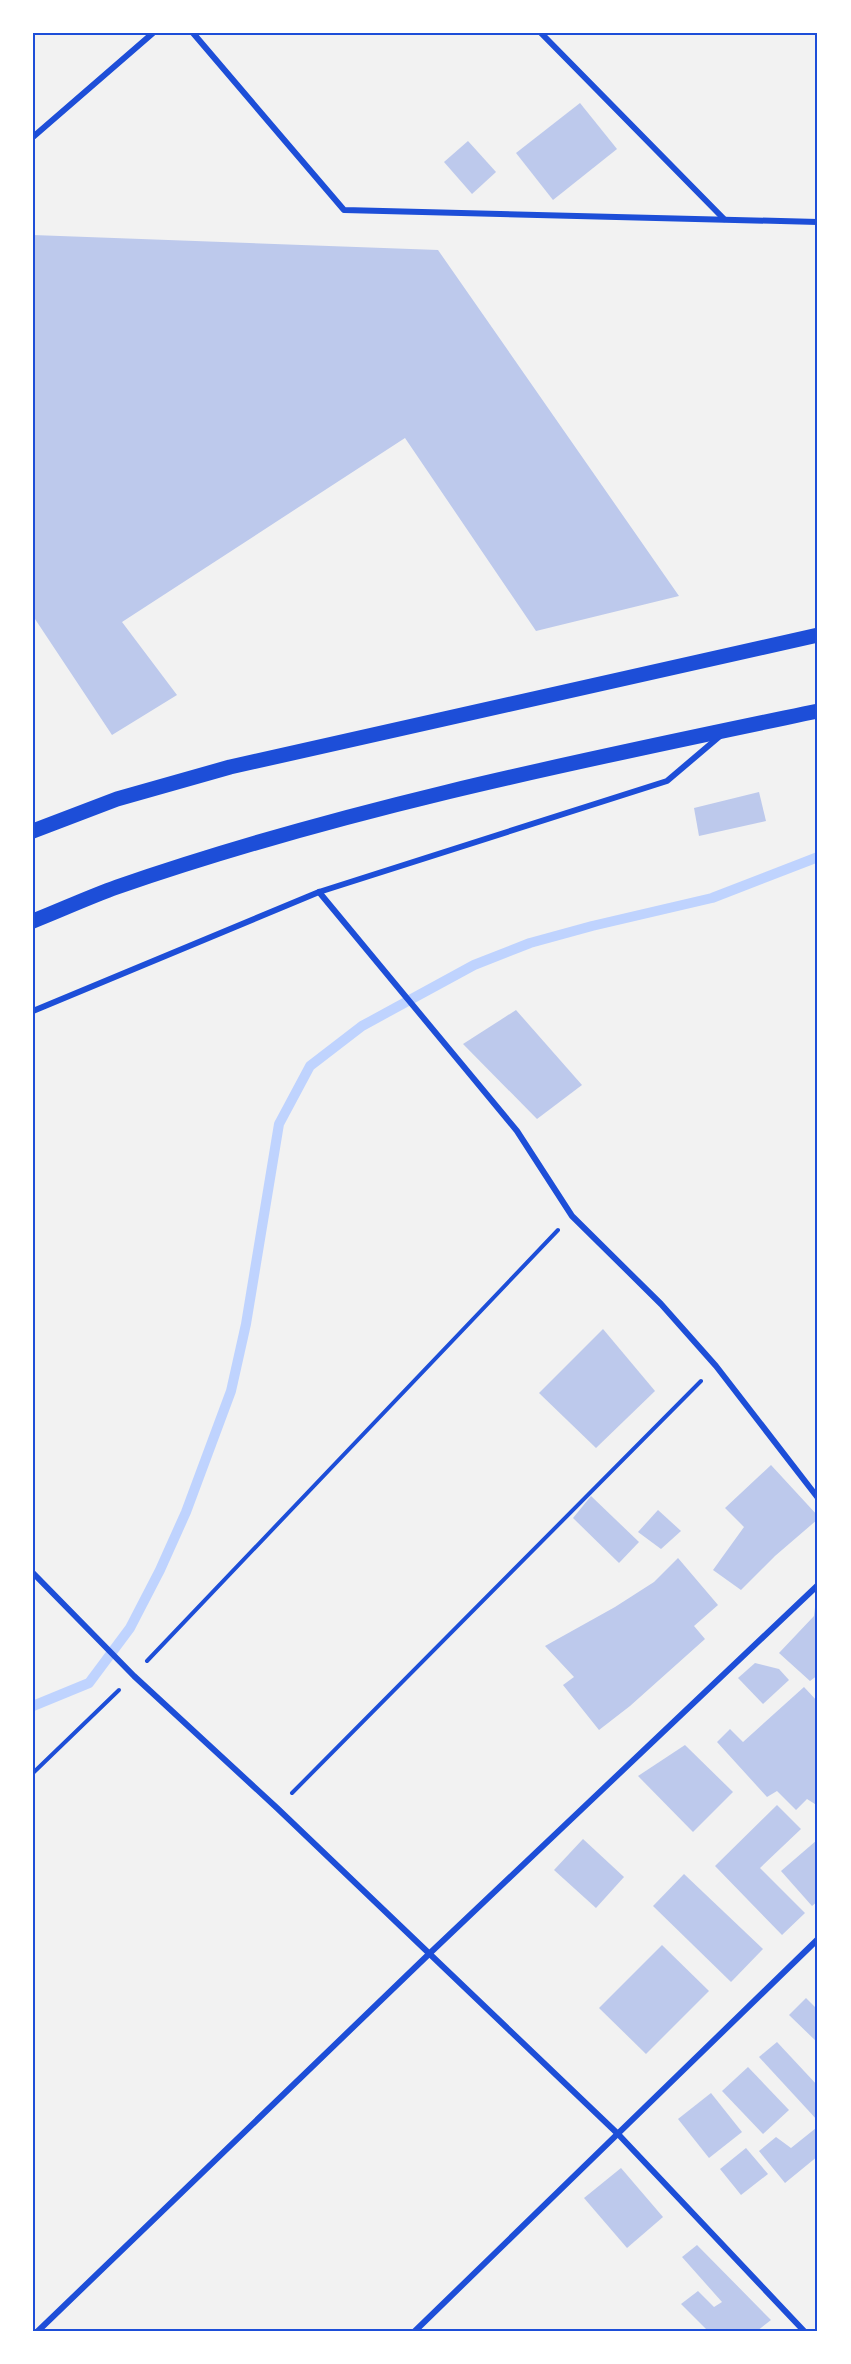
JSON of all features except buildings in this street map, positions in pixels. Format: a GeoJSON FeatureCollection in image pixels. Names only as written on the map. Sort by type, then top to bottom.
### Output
{"type":"FeatureCollection","features":[{"type":"Feature","properties":{"kind":"main road"},"geometry":{"type":"LineString","coordinates":[[33,831],[117,799],[230,767],[818,635]]}},
{"type":"Feature","properties":{"kind":"main road"},"geometry":{"type":"LineString","coordinates":[[33,921],[116,887],[218,854],[407,801],[818,711]]}},
{"type":"Feature","properties":{"kind":"street"},"geometry":{"type":"LineString","coordinates":[[33,137],[153,33]]}},
{"type":"Feature","properties":{"kind":"street"},"geometry":{"type":"LineString","coordinates":[[193,33],[344,210],[818,222]]}},
{"type":"Feature","properties":{"kind":"street"},"geometry":{"type":"LineString","coordinates":[[541,33],[725,220]]}},
{"type":"Feature","properties":{"kind":"street"},"geometry":{"type":"LineString","coordinates":[[33,1011],[319,892],[667,781],[727,730]]}},
{"type":"Feature","properties":{"kind":"street"},"geometry":{"type":"LineString","coordinates":[[319,892],[517,1131],[572,1216],[661,1304],[716,1366],[818,1498]]}},
{"type":"Feature","properties":{"kind":"street"},"geometry":{"type":"LineString","coordinates":[[33,1573],[134,1676],[277,1808],[618,2134],[804,2331]]}},
{"type":"Feature","properties":{"kind":"street"},"geometry":{"type":"LineString","coordinates":[[38,2331],[429,1954],[818,1585]]}},
{"type":"Feature","properties":{"kind":"street"},"geometry":{"type":"LineString","coordinates":[[415,2331],[818,1940]]}},
{"type":"Feature","properties":{"kind":"path"},"geometry":{"type":"LineString","coordinates":[[33,1773],[134,1676],[572,1216]]}},
{"type":"Feature","properties":{"kind":"path"},"geometry":{"type":"LineString","coordinates":[[277,1808],[716,1366]]}},
{"type":"Feature","properties":{"kind":"waterway"},"geometry":{"type":"LineString","coordinates":[[33,1706],[89,1683],[130,1628],[160,1570],[186,1512],[231,1391],[246,1324],[279,1124],[310,1066],[362,1026],[474,965],[530,943],[712,898],[818,857]]}}]}
